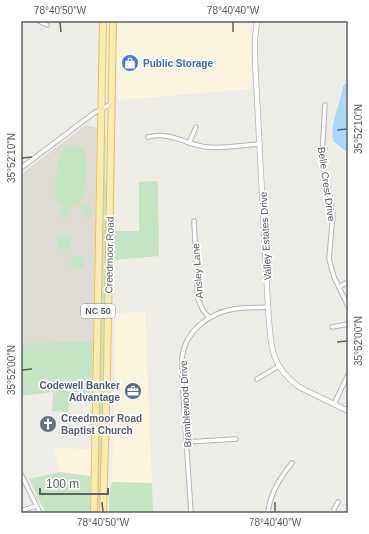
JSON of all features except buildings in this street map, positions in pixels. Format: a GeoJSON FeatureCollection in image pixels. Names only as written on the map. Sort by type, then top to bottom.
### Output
{"type":"FeatureCollection","features":[{"type":"Feature","properties":{"kind":"main road","name":"Creedmoor Road"},"geometry":{"type":"LineString","coordinates":[[94,513],[103,21]]}},
{"type":"Feature","properties":{"kind":"main road","name":"Creedmoor Road"},"geometry":{"type":"LineString","coordinates":[[104,513],[113,21]]}},
{"type":"Feature","properties":{"kind":"street"},"geometry":{"type":"LineString","coordinates":[[39,21],[47,25]]}},
{"type":"Feature","properties":{"kind":"street","name":"Valley Estates Drive"},"geometry":{"type":"LineString","coordinates":[[257,21],[254,38],[270,342],[278,366],[287,378],[299,387],[348,411]]}},
{"type":"Feature","properties":{"kind":"street"},"geometry":{"type":"LineString","coordinates":[[21,168],[94,113],[112,104]]}},
{"type":"Feature","properties":{"kind":"street","name":"Belle Crest Drive"},"geometry":{"type":"LineString","coordinates":[[325,105],[322,154],[333,217],[329,259],[332,273],[348,306]]}},
{"type":"Feature","properties":{"kind":"street"},"geometry":{"type":"LineString","coordinates":[[189,143],[196,127]]}},
{"type":"Feature","properties":{"kind":"street"},"geometry":{"type":"LineString","coordinates":[[148,137],[158,134],[171,136],[196,146],[210,148],[260,144]]}},
{"type":"Feature","properties":{"kind":"street","name":"Ansley Lane"},"geometry":{"type":"LineString","coordinates":[[194,221],[198,299],[209,318]]}},
{"type":"Feature","properties":{"kind":"street"},"geometry":{"type":"LineString","coordinates":[[338,287],[348,282]]}},
{"type":"Feature","properties":{"kind":"street","name":"Bramblewood Drive"},"geometry":{"type":"LineString","coordinates":[[192,513],[182,377],[182,357],[188,338],[209,318],[224,311],[268,307]]}},
{"type":"Feature","properties":{"kind":"street"},"geometry":{"type":"LineString","coordinates":[[332,327],[348,324]]}},
{"type":"Feature","properties":{"kind":"street"},"geometry":{"type":"LineString","coordinates":[[257,379],[278,366]]}},
{"type":"Feature","properties":{"kind":"street"},"geometry":{"type":"LineString","coordinates":[[334,404],[348,375]]}},
{"type":"Feature","properties":{"kind":"street"},"geometry":{"type":"LineString","coordinates":[[187,442],[236,439]]}},
{"type":"Feature","properties":{"kind":"street"},"geometry":{"type":"LineString","coordinates":[[268,513],[269,504],[277,483],[292,463]]}},
{"type":"Feature","properties":{"kind":"street"},"geometry":{"type":"LineString","coordinates":[[21,474],[40,513]]}},
{"type":"Feature","properties":{"kind":"street"},"geometry":{"type":"LineString","coordinates":[[334,513],[334,509],[338,502]]}},
{"type":"Feature","properties":{"kind":"street"},"geometry":{"type":"LineString","coordinates":[[21,511],[36,506]]}},
{"type":"Feature","properties":{"kind":"shaded area"},"geometry":{"type":"Polygon","coordinates":[[[117,21],[252,21],[251,89],[118,100],[116,73],[117,21]]]}},
{"type":"Feature","properties":{"kind":"shaded area"},"geometry":{"type":"Polygon","coordinates":[[[86,125],[97,128],[93,341],[21,343],[21,176],[25,171],[86,125]]]}},
{"type":"Feature","properties":{"kind":"shaded area"},"geometry":{"type":"Polygon","coordinates":[[[145,312],[152,483],[112,482],[115,317],[113,313],[145,312]]]}},
{"type":"Feature","properties":{"kind":"shaded area"},"geometry":{"type":"Polygon","coordinates":[[[54,448],[91,449],[90,476],[60,472],[54,448]]]}},
{"type":"Feature","properties":{"kind":"green space"},"geometry":{"type":"Polygon","coordinates":[[[104,135],[106,135],[105,178],[108,200],[101,513],[99,513],[97,490],[104,135]]]}},
{"type":"Feature","properties":{"kind":"green space"},"geometry":{"type":"Polygon","coordinates":[[[73,145],[85,151],[87,160],[84,195],[78,205],[67,208],[69,215],[64,217],[61,216],[60,212],[61,209],[65,207],[56,199],[57,175],[62,151],[73,145]]]}},
{"type":"Feature","properties":{"kind":"green space"},"geometry":{"type":"Polygon","coordinates":[[[158,181],[159,256],[114,260],[114,231],[139,231],[139,182],[158,181]]]}},
{"type":"Feature","properties":{"kind":"green space"},"geometry":{"type":"Polygon","coordinates":[[[82,204],[92,209],[92,214],[89,219],[85,218],[80,206],[82,204]]]}},
{"type":"Feature","properties":{"kind":"green space"},"geometry":{"type":"Polygon","coordinates":[[[57,237],[70,237],[70,249],[57,249],[57,237]]]}},
{"type":"Feature","properties":{"kind":"green space"},"geometry":{"type":"Polygon","coordinates":[[[72,256],[84,256],[84,268],[71,268],[72,256]]]}},
{"type":"Feature","properties":{"kind":"green space"},"geometry":{"type":"Polygon","coordinates":[[[93,341],[92,394],[69,393],[68,412],[52,411],[53,392],[21,396],[21,343],[93,341]]]}},
{"type":"Feature","properties":{"kind":"green space"},"geometry":{"type":"Polygon","coordinates":[[[60,472],[90,476],[90,513],[46,513],[29,479],[60,472]]]}},
{"type":"Feature","properties":{"kind":"green space"},"geometry":{"type":"Polygon","coordinates":[[[112,482],[152,483],[153,513],[109,513],[109,498],[112,482]]]}},
{"type":"Feature","properties":{"kind":"water"},"geometry":{"type":"Polygon","coordinates":[[[348,82],[348,153],[333,141],[332,132],[343,86],[348,82]]]}},
{"type":"Feature","properties":{"kind":"place","name":"Public Storage"},"geometry":{"type":"Point","coordinates":[130,63]}},
{"type":"Feature","properties":{"kind":"place","name":"Codewell Banker Advantage"},"geometry":{"type":"Point","coordinates":[133,391]}},
{"type":"Feature","properties":{"kind":"place","name":"Creedmoor Road Baptist Church"},"geometry":{"type":"Point","coordinates":[48,424]}}]}
